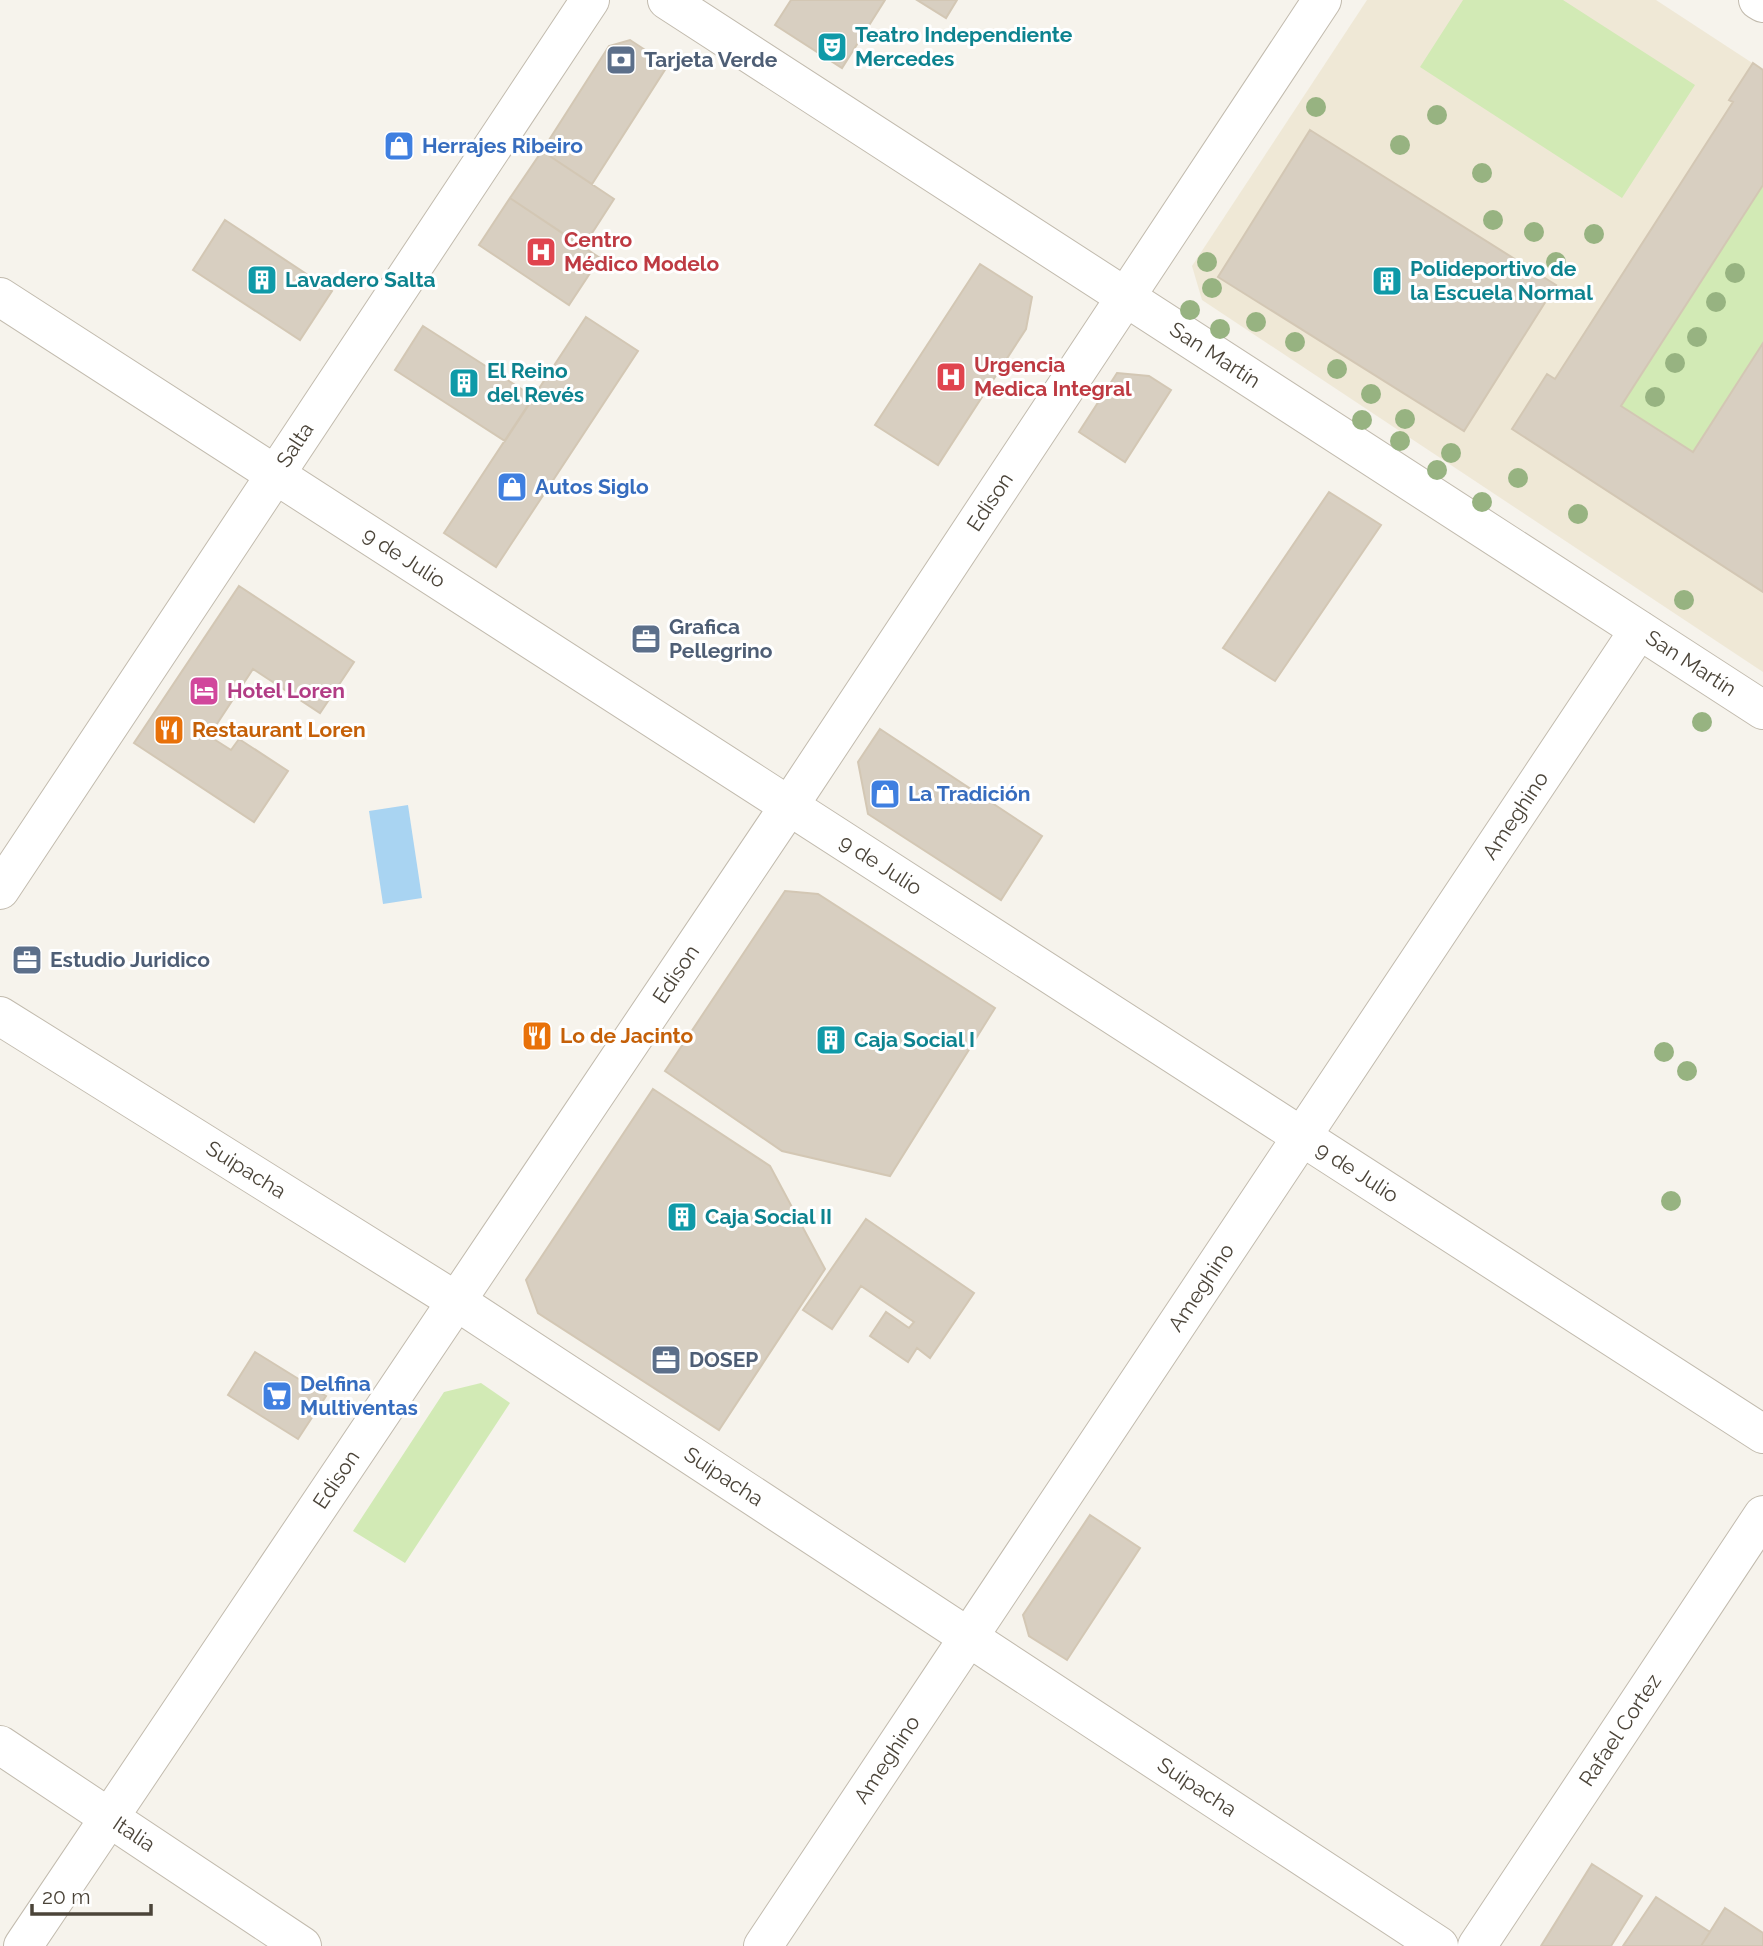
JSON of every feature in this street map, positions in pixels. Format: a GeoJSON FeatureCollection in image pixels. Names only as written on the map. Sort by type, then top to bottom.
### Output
{"type":"FeatureCollection","features":[{"type":"Feature","properties":{"kind":"street","name":"Salta"},"geometry":{"type":"LineString","coordinates":[[0,890],[590,0]]}},
{"type":"Feature","properties":{"kind":"street","name":"San Martín"},"geometry":{"type":"LineString","coordinates":[[667,0],[1763,710]]}},
{"type":"Feature","properties":{"kind":"street","name":"Edison"},"geometry":{"type":"LineString","coordinates":[[23,1946],[789,806],[1322,0]]}},
{"type":"Feature","properties":{"kind":"street"},"geometry":{"type":"LineString","coordinates":[[1758,0],[1763,3]]}},
{"type":"Feature","properties":{"kind":"street","name":"9 de Julio"},"geometry":{"type":"LineString","coordinates":[[0,297],[1763,1434]]}},
{"type":"Feature","properties":{"kind":"street","name":"Ameghino"},"geometry":{"type":"LineString","coordinates":[[764,1946],[1639,630]]}},
{"type":"Feature","properties":{"kind":"street","name":"Suipacha"},"geometry":{"type":"LineString","coordinates":[[0,1016],[456,1301],[1439,1946]]}},
{"type":"Feature","properties":{"kind":"street","name":"Rafael Cortez"},"geometry":{"type":"LineString","coordinates":[[1478,1946],[1763,1515]]}},
{"type":"Feature","properties":{"kind":"street","name":"Italia"},"geometry":{"type":"LineString","coordinates":[[0,1745],[302,1946]]}},
{"type":"Feature","properties":{"kind":"shaded area"},"geometry":{"type":"Polygon","coordinates":[[[1367,0],[1656,0],[1763,70],[1763,672],[1202,300],[1192,266],[1367,0]]]}},
{"type":"Feature","properties":{"kind":"green space"},"geometry":{"type":"Polygon","coordinates":[[[1463,0],[1563,0],[1695,85],[1622,198],[1420,67],[1463,0]]]}},
{"type":"Feature","properties":{"kind":"green space"},"geometry":{"type":"Polygon","coordinates":[[[1763,185],[1763,343],[1693,452],[1621,406],[1763,185]]]}},
{"type":"Feature","properties":{"kind":"green space"},"geometry":{"type":"Polygon","coordinates":[[[481,1383],[510,1403],[405,1563],[353,1531],[444,1392],[481,1383]]]}},
{"type":"Feature","properties":{"kind":"water"},"geometry":{"type":"Polygon","coordinates":[[[408,805],[422,898],[383,904],[369,811],[408,805]]]}},
{"type":"Feature","properties":{"kind":"building","name":"Teatro Independiente Mercedes"},"geometry":{"type":"Polygon","coordinates":[[[791,0],[885,0],[842,68],[775,25],[791,0]]]}},
{"type":"Feature","properties":{"kind":"building","name":"Teatro Independiente Mercedes"},"geometry":{"type":"Polygon","coordinates":[[[917,0],[957,0],[946,18],[917,0]]]}},
{"type":"Feature","properties":{"kind":"building"},"geometry":{"type":"Polygon","coordinates":[[[630,40],[668,65],[592,184],[542,151],[609,46],[630,40]]]}},
{"type":"Feature","properties":{"kind":"building"},"geometry":{"type":"Polygon","coordinates":[[[1753,63],[1763,70],[1763,185],[1621,406],[1693,452],[1763,343],[1763,592],[1512,429],[1547,374],[1555,379],[1733,102],[1729,100],[1753,63]]]}},
{"type":"Feature","properties":{"kind":"building","name":"Polideportivo de la Escuela Normal"},"geometry":{"type":"Polygon","coordinates":[[[1310,130],[1556,285],[1464,431],[1218,277],[1310,130]]]}},
{"type":"Feature","properties":{"kind":"building","name":"Polideportivo de la Escuela Normal"},"geometry":{"type":"Polygon","coordinates":[[[1310,130],[1556,285],[1464,431],[1218,277],[1310,130]]]}},
{"type":"Feature","properties":{"kind":"building"},"geometry":{"type":"Polygon","coordinates":[[[542,151],[614,199],[583,247],[510,198],[542,151]]]}},
{"type":"Feature","properties":{"kind":"building","name":"Centro Médico Modelo"},"geometry":{"type":"Polygon","coordinates":[[[510,198],[600,258],[569,305],[479,245],[510,198]]]}},
{"type":"Feature","properties":{"kind":"building","name":"Lavadero Salta"},"geometry":{"type":"Polygon","coordinates":[[[225,220],[332,291],[300,340],[193,270],[225,220]]]}},
{"type":"Feature","properties":{"kind":"building","name":"Urgencia Medica Integral"},"geometry":{"type":"Polygon","coordinates":[[[980,264],[1032,297],[1026,329],[938,465],[875,425],[980,264]]]}},
{"type":"Feature","properties":{"kind":"building","name":"Autos Siglo"},"geometry":{"type":"Polygon","coordinates":[[[586,317],[638,351],[496,567],[444,533],[586,317]]]}},
{"type":"Feature","properties":{"kind":"building","name":"El Reino del Revés"},"geometry":{"type":"Polygon","coordinates":[[[423,326],[534,397],[505,441],[395,370],[423,326]]]}},
{"type":"Feature","properties":{"kind":"building"},"geometry":{"type":"Polygon","coordinates":[[[1117,373],[1149,376],[1171,390],[1125,462],[1079,432],[1117,373]]]}},
{"type":"Feature","properties":{"kind":"building"},"geometry":{"type":"Polygon","coordinates":[[[1329,492],[1381,525],[1275,681],[1223,648],[1329,492]]]}},
{"type":"Feature","properties":{"kind":"building","name":"Hotel Loren"},"geometry":{"type":"Polygon","coordinates":[[[239,586],[354,662],[320,713],[253,669],[209,736],[231,750],[239,739],[288,771],[254,822],[134,743],[239,586]]]}},
{"type":"Feature","properties":{"kind":"building"},"geometry":{"type":"Polygon","coordinates":[[[880,729],[1042,836],[1001,900],[868,814],[858,762],[880,729]]]}},
{"type":"Feature","properties":{"kind":"building","name":"Caja Social I"},"geometry":{"type":"Polygon","coordinates":[[[785,891],[818,894],[995,1008],[890,1176],[782,1151],[665,1071],[785,891]]]}},
{"type":"Feature","properties":{"kind":"building","name":"Caja Social II"},"geometry":{"type":"Polygon","coordinates":[[[653,1089],[770,1166],[825,1269],[719,1430],[538,1313],[526,1280],[653,1089]]]}},
{"type":"Feature","properties":{"kind":"building"},"geometry":{"type":"Polygon","coordinates":[[[866,1219],[974,1293],[930,1358],[917,1348],[908,1362],[870,1336],[886,1312],[909,1328],[914,1322],[861,1286],[832,1329],[803,1310],[866,1219]]]}},
{"type":"Feature","properties":{"kind":"building","name":"Delfina Multiventas"},"geometry":{"type":"Polygon","coordinates":[[[255,1352],[326,1396],[298,1439],[228,1395],[255,1352]]]}},
{"type":"Feature","properties":{"kind":"building"},"geometry":{"type":"Polygon","coordinates":[[[1090,1515],[1140,1548],[1067,1660],[1029,1636],[1023,1615],[1090,1515]]]}},
{"type":"Feature","properties":{"kind":"building"},"geometry":{"type":"Polygon","coordinates":[[[1592,1864],[1642,1896],[1611,1946],[1541,1946],[1592,1864]]]}},
{"type":"Feature","properties":{"kind":"building"},"geometry":{"type":"Polygon","coordinates":[[[1656,1897],[1710,1932],[1701,1946],[1623,1946],[1656,1897]]]}},
{"type":"Feature","properties":{"kind":"building"},"geometry":{"type":"Polygon","coordinates":[[[1725,1908],[1763,1933],[1763,1946],[1701,1946],[1725,1908]]]}},
{"type":"Feature","properties":{"kind":"place","name":"Teatro Independiente Mercedes"},"geometry":{"type":"Point","coordinates":[832,47]}},
{"type":"Feature","properties":{"kind":"place","name":"Tarjeta Verde"},"geometry":{"type":"Point","coordinates":[621,60]}},
{"type":"Feature","properties":{"kind":"place","name":"Herrajes Ribeiro"},"geometry":{"type":"Point","coordinates":[399,146]}},
{"type":"Feature","properties":{"kind":"place","name":"Centro Médico Modelo"},"geometry":{"type":"Point","coordinates":[541,252]}},
{"type":"Feature","properties":{"kind":"place","name":"Lavadero Salta"},"geometry":{"type":"Point","coordinates":[262,280]}},
{"type":"Feature","properties":{"kind":"place","name":"Polideportivo de la Escuela Normal"},"geometry":{"type":"Point","coordinates":[1387,281]}},
{"type":"Feature","properties":{"kind":"place","name":"Urgencia Medica Integral"},"geometry":{"type":"Point","coordinates":[951,377]}},
{"type":"Feature","properties":{"kind":"place","name":"El Reino del Revés"},"geometry":{"type":"Point","coordinates":[464,383]}},
{"type":"Feature","properties":{"kind":"place","name":"Autos Siglo"},"geometry":{"type":"Point","coordinates":[512,487]}},
{"type":"Feature","properties":{"kind":"place","name":"Grafica Pellegrino"},"geometry":{"type":"Point","coordinates":[646,639]}},
{"type":"Feature","properties":{"kind":"place","name":"Hotel Loren"},"geometry":{"type":"Point","coordinates":[204,691]}},
{"type":"Feature","properties":{"kind":"place","name":"Restaurant Loren"},"geometry":{"type":"Point","coordinates":[169,730]}},
{"type":"Feature","properties":{"kind":"place","name":"La Tradición"},"geometry":{"type":"Point","coordinates":[885,794]}},
{"type":"Feature","properties":{"kind":"place","name":"Estudio Juridico"},"geometry":{"type":"Point","coordinates":[27,960]}},
{"type":"Feature","properties":{"kind":"place","name":"Lo de Jacinto"},"geometry":{"type":"Point","coordinates":[537,1036]}},
{"type":"Feature","properties":{"kind":"place","name":"Caja Social I"},"geometry":{"type":"Point","coordinates":[831,1040]}},
{"type":"Feature","properties":{"kind":"place","name":"Caja Social II"},"geometry":{"type":"Point","coordinates":[682,1217]}},
{"type":"Feature","properties":{"kind":"place","name":"DOSEP"},"geometry":{"type":"Point","coordinates":[666,1360]}},
{"type":"Feature","properties":{"kind":"place","name":"Delfina Multiventas"},"geometry":{"type":"Point","coordinates":[277,1396]}}]}
